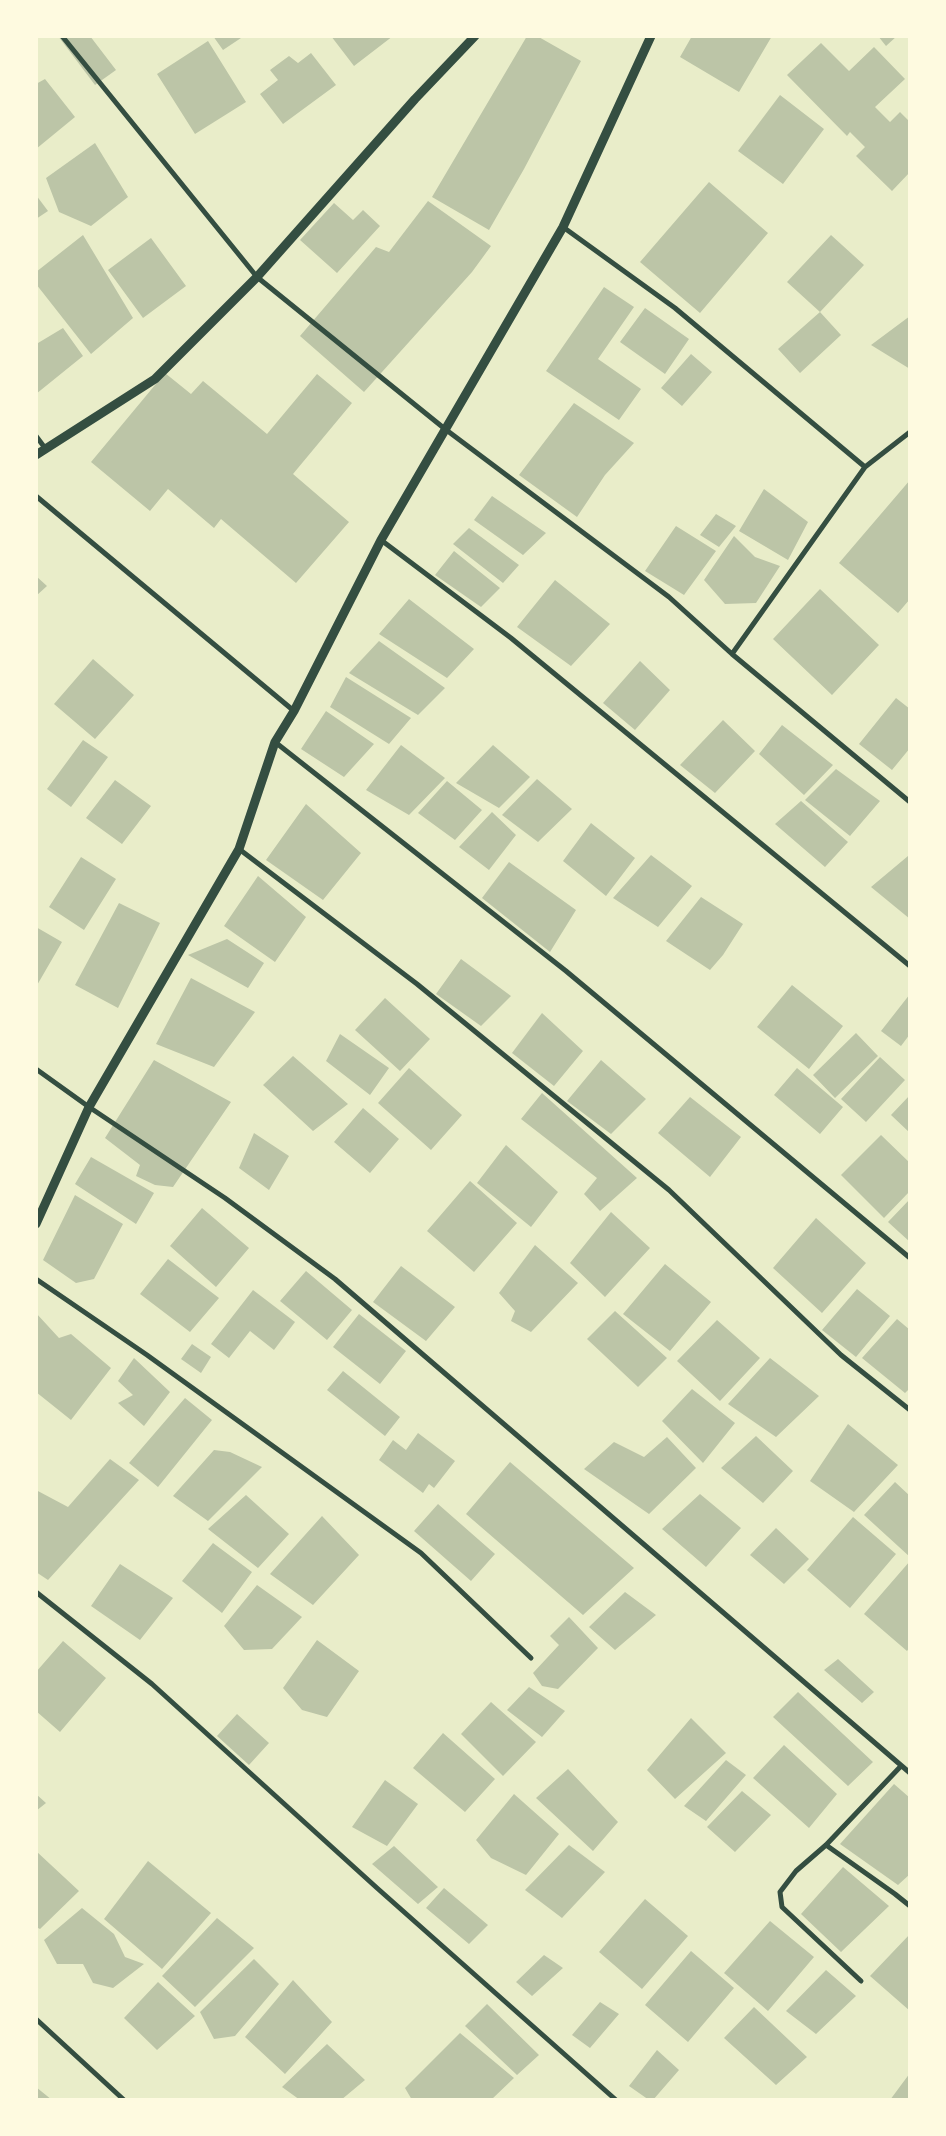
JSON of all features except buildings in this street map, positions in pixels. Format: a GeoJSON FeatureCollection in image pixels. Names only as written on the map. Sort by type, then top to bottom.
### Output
{"type":"FeatureCollection","features":[{"type":"Feature","properties":{"kind":"street"},"geometry":{"type":"LineString","coordinates":[[62,36],[257,277],[445,429],[669,597],[732,654],[910,802]]}},
{"type":"Feature","properties":{"kind":"street"},"geometry":{"type":"LineString","coordinates":[[36,455],[155,379],[257,277],[415,99],[475,36]]}},
{"type":"Feature","properties":{"kind":"street"},"geometry":{"type":"LineString","coordinates":[[36,1224],[89,1107],[239,849],[275,742],[294,711],[381,540],[563,227],[651,36]]}},
{"type":"Feature","properties":{"kind":"street"},"geometry":{"type":"LineString","coordinates":[[563,227],[675,308],[865,467]]}},
{"type":"Feature","properties":{"kind":"street"},"geometry":{"type":"LineString","coordinates":[[732,654],[865,467],[910,432]]}},
{"type":"Feature","properties":{"kind":"street"},"geometry":{"type":"LineString","coordinates":[[36,436],[45,448]]}},
{"type":"Feature","properties":{"kind":"street"},"geometry":{"type":"LineString","coordinates":[[36,496],[294,711]]}},
{"type":"Feature","properties":{"kind":"street"},"geometry":{"type":"LineString","coordinates":[[381,540],[519,644],[910,966]]}},
{"type":"Feature","properties":{"kind":"street"},"geometry":{"type":"LineString","coordinates":[[275,742],[566,971],[910,1258]]}},
{"type":"Feature","properties":{"kind":"street"},"geometry":{"type":"LineString","coordinates":[[239,849],[417,984],[669,1190],[841,1356],[910,1410]]}},
{"type":"Feature","properties":{"kind":"street"},"geometry":{"type":"LineString","coordinates":[[36,1069],[89,1107],[225,1198],[335,1279],[910,1774]]}},
{"type":"Feature","properties":{"kind":"street"},"geometry":{"type":"LineString","coordinates":[[36,1279],[146,1355],[421,1553],[531,1658]]}},
{"type":"Feature","properties":{"kind":"street"},"geometry":{"type":"LineString","coordinates":[[36,1592],[152,1684],[377,1888],[616,2100]]}},
{"type":"Feature","properties":{"kind":"street"},"geometry":{"type":"LineString","coordinates":[[861,1981],[782,1907],[780,1892],[796,1871],[826,1845],[901,1766]]}},
{"type":"Feature","properties":{"kind":"street"},"geometry":{"type":"LineString","coordinates":[[826,1845],[910,1906]]}},
{"type":"Feature","properties":{"kind":"street"},"geometry":{"type":"LineString","coordinates":[[36,2018],[124,2100]]}}]}
